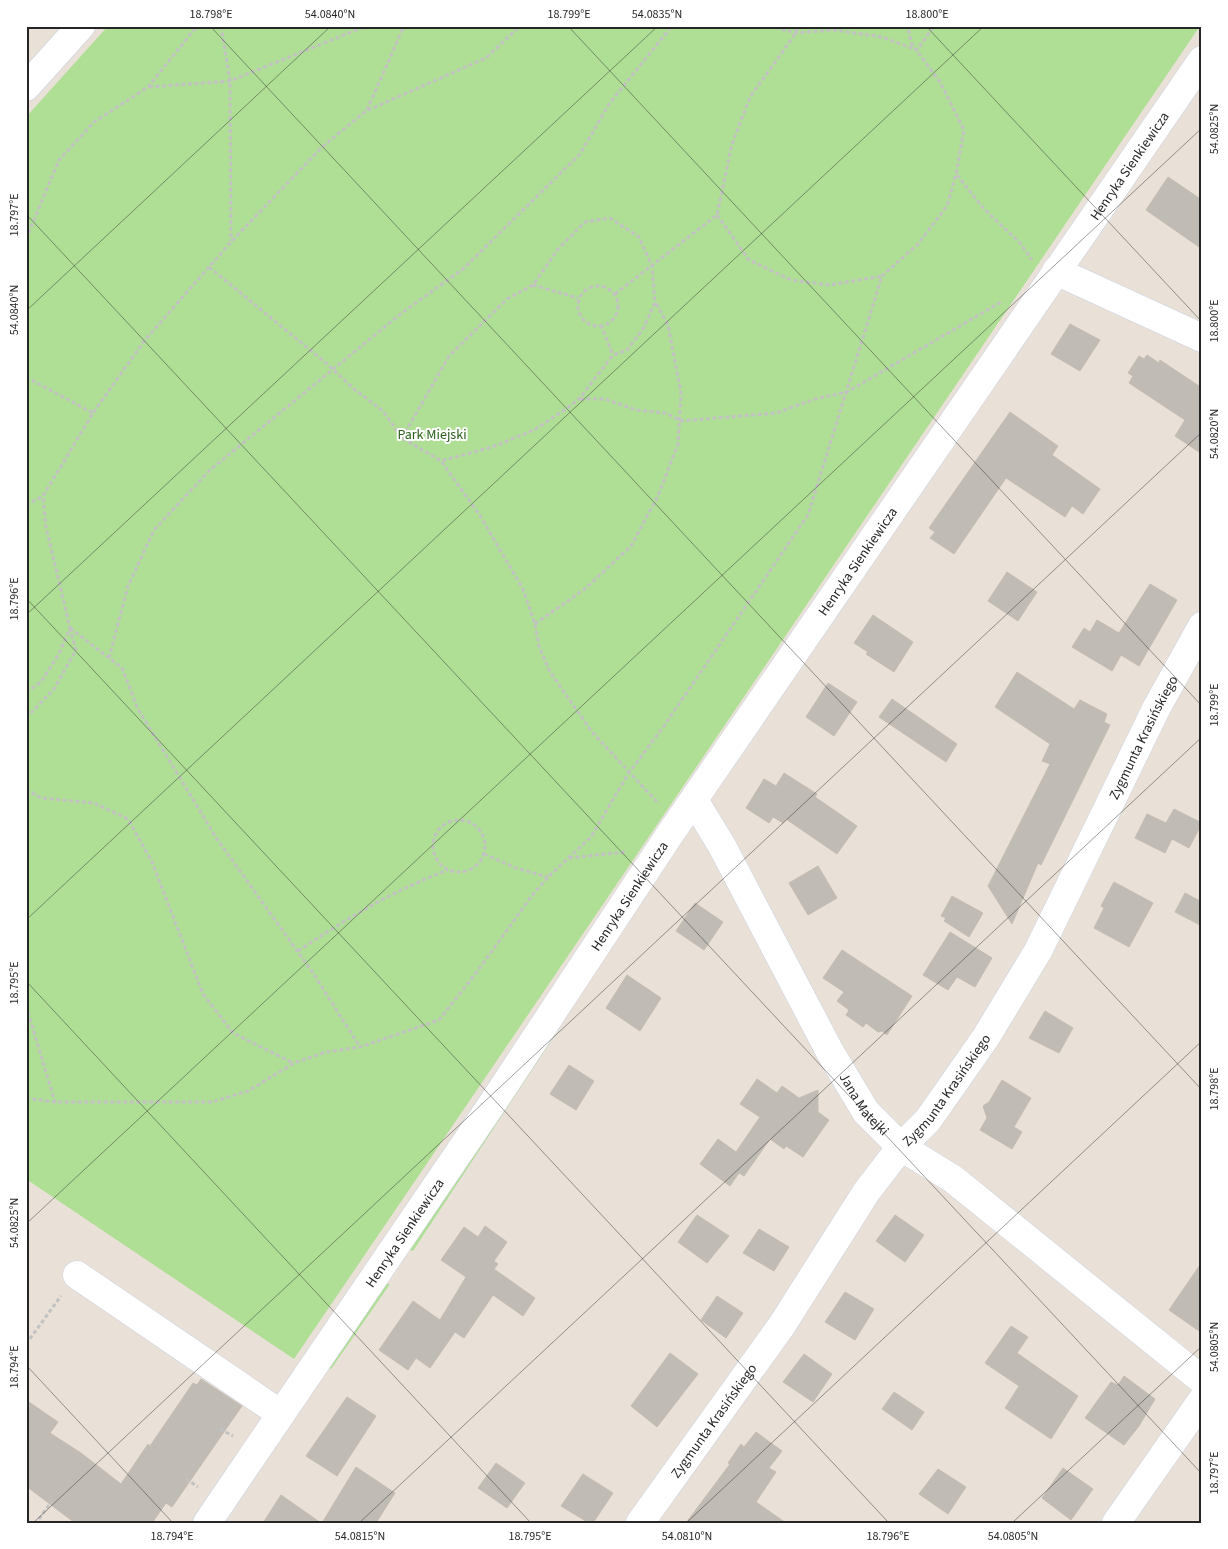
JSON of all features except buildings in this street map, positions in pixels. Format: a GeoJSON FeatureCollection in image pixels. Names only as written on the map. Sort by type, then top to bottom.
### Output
{"type":"FeatureCollection","features":[{"type":"Feature","properties":{"kind":"street"},"geometry":{"type":"LineString","coordinates":[[26,86],[81,26]]}},
{"type":"Feature","properties":{"kind":"street","name":"Henryka Sienkiewicza"},"geometry":{"type":"LineString","coordinates":[[207,1523],[486,1112],[1047,269],[1202,60]]}},
{"type":"Feature","properties":{"kind":"street"},"geometry":{"type":"LineString","coordinates":[[1047,269],[1202,338]]}},
{"type":"Feature","properties":{"kind":"street","name":"Zygmunta Krasińskiego"},"geometry":{"type":"LineString","coordinates":[[640,1523],[782,1325],[866,1192],[901,1147],[928,1120],[976,1052],[1038,951],[1157,707],[1202,626]]}},
{"type":"Feature","properties":{"kind":"street","name":"Jana Matejki"},"geometry":{"type":"LineString","coordinates":[[694,800],[722,846],[830,1052],[866,1112],[901,1147],[953,1179],[1202,1380]]}},
{"type":"Feature","properties":{"kind":"street"},"geometry":{"type":"LineString","coordinates":[[76,1275],[281,1414]]}},
{"type":"Feature","properties":{"kind":"street"},"geometry":{"type":"LineString","coordinates":[[1116,1523],[1202,1400]]}},
{"type":"Feature","properties":{"kind":"path"},"geometry":{"type":"LineString","coordinates":[[26,239],[59,160],[94,122],[148,87],[197,26]]}},
{"type":"Feature","properties":{"kind":"path"},"geometry":{"type":"LineString","coordinates":[[222,26],[230,81],[231,242]]}},
{"type":"Feature","properties":{"kind":"path"},"geometry":{"type":"LineString","coordinates":[[148,87],[230,81],[366,26]]}},
{"type":"Feature","properties":{"kind":"path"},"geometry":{"type":"LineString","coordinates":[[366,110],[404,26]]}},
{"type":"Feature","properties":{"kind":"path"},"geometry":{"type":"LineString","coordinates":[[26,505],[43,496],[93,413],[145,340],[231,242],[322,147],[366,110],[486,58],[520,26]]}},
{"type":"Feature","properties":{"kind":"path"},"geometry":{"type":"LineString","coordinates":[[109,658],[128,586],[154,530],[210,470],[403,312],[463,269],[580,154],[609,104],[672,26]]}},
{"type":"Feature","properties":{"kind":"path"},"geometry":{"type":"LineString","coordinates":[[769,26],[796,33],[834,30],[882,37],[917,50]]}},
{"type":"Feature","properties":{"kind":"path"},"geometry":{"type":"LineString","coordinates":[[615,294],[717,215],[732,144],[750,97],[796,33],[798,26]]}},
{"type":"Feature","properties":{"kind":"path"},"geometry":{"type":"LineString","coordinates":[[26,1098],[56,1102],[212,1102],[248,1091],[294,1063],[326,1052],[360,1047],[439,1020],[548,877],[591,837],[628,774],[664,726],[808,514],[882,276],[918,244],[947,206],[956,174],[964,130],[940,82],[911,43],[908,26]]}},
{"type":"Feature","properties":{"kind":"path"},"geometry":{"type":"LineString","coordinates":[[917,50],[934,26]]}},
{"type":"Feature","properties":{"kind":"path"},"geometry":{"type":"LineString","coordinates":[[956,174],[984,209],[1047,269]]}},
{"type":"Feature","properties":{"kind":"path"},"geometry":{"type":"LineString","coordinates":[[717,215],[749,260],[791,280],[829,285],[882,276]]}},
{"type":"Feature","properties":{"kind":"path"},"geometry":{"type":"LineString","coordinates":[[402,438],[449,356],[507,299],[532,285],[558,249],[585,222],[610,218],[639,238],[652,266],[655,303],[668,325],[680,393],[681,421],[678,444],[658,496],[631,546],[586,588],[535,624]]}},
{"type":"Feature","properties":{"kind":"path"},"geometry":{"type":"LineString","coordinates":[[209,267],[332,369],[354,390],[383,411],[402,438],[441,460],[479,514],[523,589],[535,624],[539,646],[550,672],[592,732],[628,774],[660,806]]}},
{"type":"Feature","properties":{"kind":"path"},"geometry":{"type":"LineString","coordinates":[[532,285],[578,298]]}},
{"type":"Feature","properties":{"kind":"path"},"geometry":{"type":"LineString","coordinates":[[600,285],[608,288],[615,294],[618,311],[614,318],[602,326],[588,324],[580,317],[577,308],[578,298],[584,290],[600,285]]}},
{"type":"Feature","properties":{"kind":"path"},"geometry":{"type":"LineString","coordinates":[[579,399],[605,398],[636,410],[666,413],[681,421],[776,413],[815,399],[846,392],[1005,300]]}},
{"type":"Feature","properties":{"kind":"path"},"geometry":{"type":"LineString","coordinates":[[441,460],[492,447],[534,430],[579,399],[613,355],[627,350],[643,329],[655,303]]}},
{"type":"Feature","properties":{"kind":"path"},"geometry":{"type":"LineString","coordinates":[[602,326],[613,355]]}},
{"type":"Feature","properties":{"kind":"path"},"geometry":{"type":"LineString","coordinates":[[26,377],[93,413]]}},
{"type":"Feature","properties":{"kind":"path"},"geometry":{"type":"LineString","coordinates":[[26,718],[54,689],[76,650],[46,526],[43,496]]}},
{"type":"Feature","properties":{"kind":"path"},"geometry":{"type":"LineString","coordinates":[[70,628],[122,668],[138,709],[218,839],[298,951],[360,1047]]}},
{"type":"Feature","properties":{"kind":"path"},"geometry":{"type":"LineString","coordinates":[[26,692],[41,682],[59,654],[70,628]]}},
{"type":"Feature","properties":{"kind":"path"},"geometry":{"type":"LineString","coordinates":[[26,789],[41,798],[94,803],[128,819],[152,862],[203,994],[233,1033],[294,1063]]}},
{"type":"Feature","properties":{"kind":"path"},"geometry":{"type":"LineString","coordinates":[[298,951],[343,921],[413,883],[448,870],[465,871],[480,862],[485,846],[480,830],[466,821],[450,822],[437,832],[433,849],[436,858],[448,870]]}},
{"type":"Feature","properties":{"kind":"path"},"geometry":{"type":"LineString","coordinates":[[568,858],[630,852]]}},
{"type":"Feature","properties":{"kind":"path"},"geometry":{"type":"LineString","coordinates":[[484,854],[516,868],[548,877]]}},
{"type":"Feature","properties":{"kind":"path"},"geometry":{"type":"LineString","coordinates":[[26,1006],[56,1102]]}},
{"type":"Feature","properties":{"kind":"path"},"geometry":{"type":"LineString","coordinates":[[26,1344],[76,1275]]}},
{"type":"Feature","properties":{"kind":"path"},"geometry":{"type":"LineString","coordinates":[[39,1519],[52,1502]]}},
{"type":"Feature","properties":{"kind":"green space","name":"Park Miejski"},"geometry":{"type":"Polygon","coordinates":[[[108,26],[1200,26],[294,1359],[26,1179],[26,117],[108,26]]]}},
{"type":"Feature","properties":{"kind":"green space"},"geometry":{"type":"Polygon","coordinates":[[[547,1039],[551,1041],[413,1251],[408,1249],[547,1039]]]}},
{"type":"Feature","properties":{"kind":"green space"},"geometry":{"type":"Polygon","coordinates":[[[384,1284],[390,1284],[331,1369],[327,1367],[384,1284]]]}}]}
